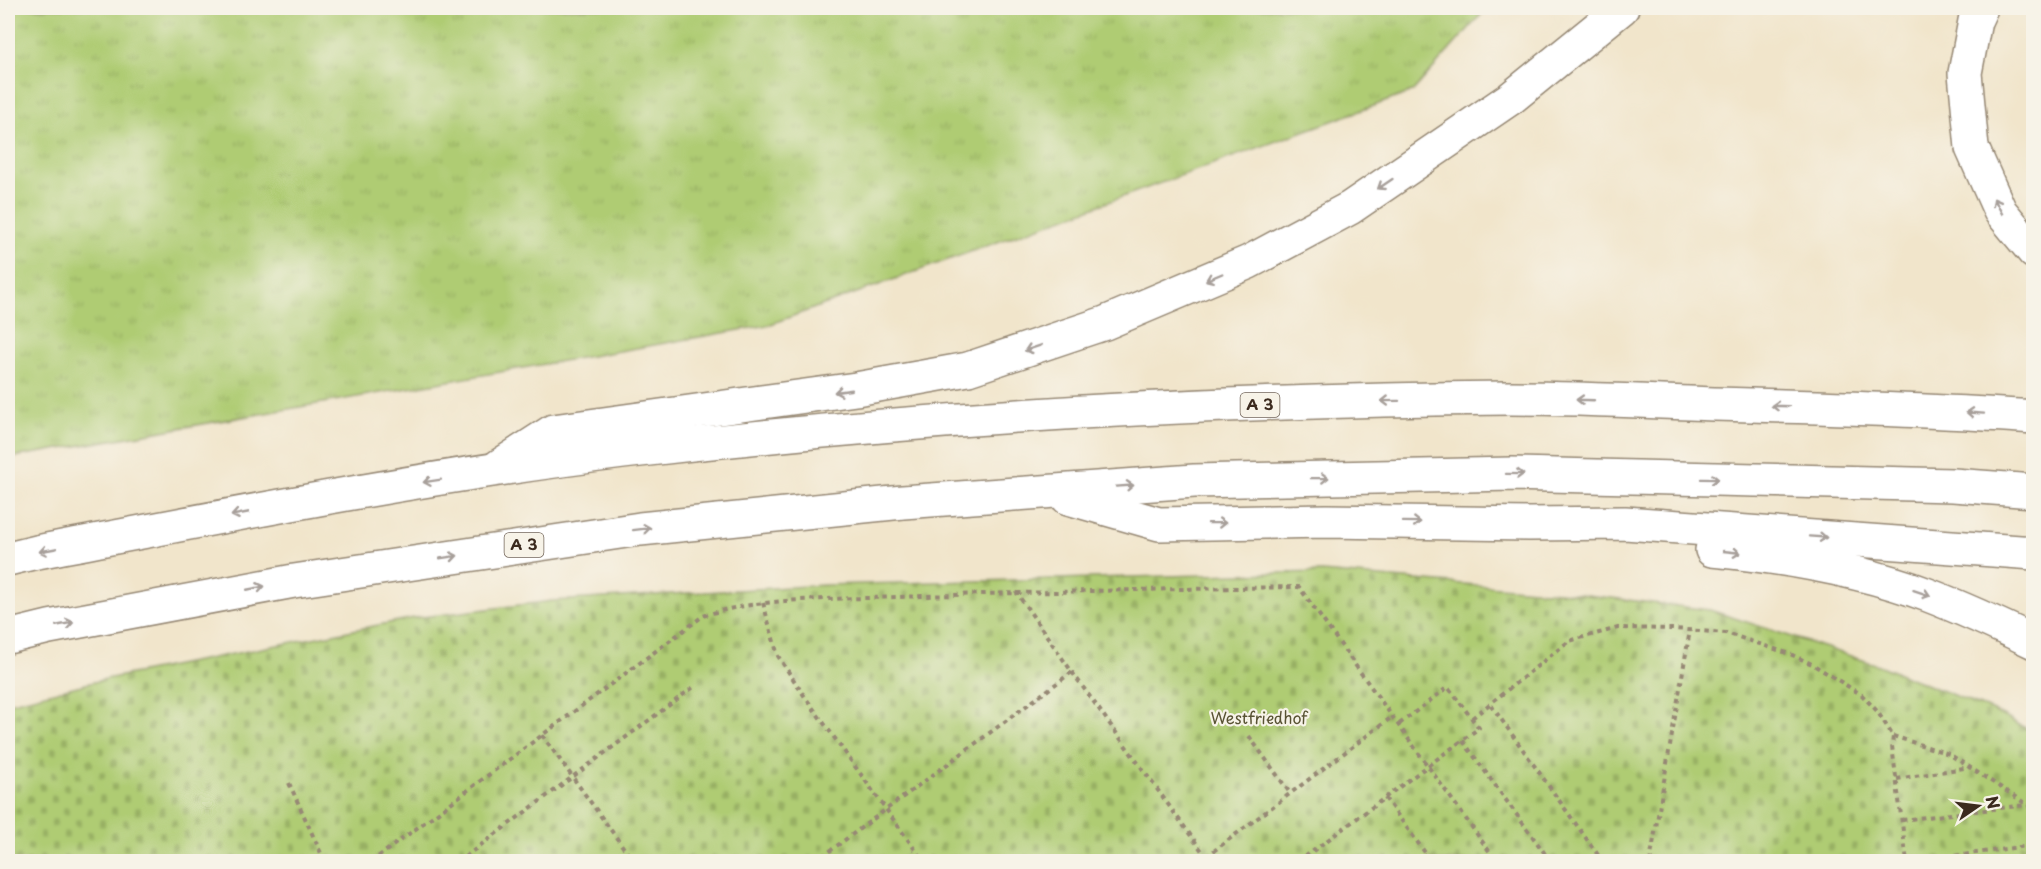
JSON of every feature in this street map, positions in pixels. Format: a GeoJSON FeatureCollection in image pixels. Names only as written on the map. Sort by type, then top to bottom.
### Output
{"type":"FeatureCollection","features":[{"type":"Feature","properties":{"kind":"highway"},"geometry":{"type":"LineString","coordinates":[[1433,151],[1591,8]]}},
{"type":"Feature","properties":{"kind":"highway"},"geometry":{"type":"LineString","coordinates":[[490,472],[553,431],[856,389],[968,369],[1105,323],[1250,262],[1350,208],[1511,98],[1622,8]]}},
{"type":"Feature","properties":{"kind":"highway"},"geometry":{"type":"LineString","coordinates":[[1981,8],[1975,21],[1965,72],[1972,148],[2000,211],[2034,252]]}},
{"type":"Feature","properties":{"kind":"highway","name":"A 3"},"geometry":{"type":"LineString","coordinates":[[8,559],[334,496],[490,472],[621,453],[893,425],[1189,406],[1513,398],[1940,411],[2034,417]]}},
{"type":"Feature","properties":{"kind":"highway","name":"A 3"},"geometry":{"type":"LineString","coordinates":[[8,637],[49,627],[294,581],[640,529],[903,502],[1194,481],[1512,474],[1953,485],[2034,491]]}},
{"type":"Feature","properties":{"kind":"highway"},"geometry":{"type":"LineString","coordinates":[[1046,492],[1159,524],[1326,520],[1529,524],[1625,523],[2034,553]]}},
{"type":"Feature","properties":{"kind":"highway"},"geometry":{"type":"LineString","coordinates":[[1529,524],[1629,543],[1737,553],[1826,566],[1926,594],[2034,642]]}},
{"type":"Feature","properties":{"kind":"path"},"geometry":{"type":"LineString","coordinates":[[371,861],[703,616],[721,610],[763,603],[1016,592],[1299,587],[1497,861]]}},
{"type":"Feature","properties":{"kind":"path"},"geometry":{"type":"LineString","coordinates":[[1016,592],[1210,861]]}},
{"type":"Feature","properties":{"kind":"path"},"geometry":{"type":"LineString","coordinates":[[763,603],[778,656],[924,861]]}},
{"type":"Feature","properties":{"kind":"path"},"geometry":{"type":"LineString","coordinates":[[1472,718],[1569,641],[1618,628],[1726,633],[1790,654],[1812,664],[1862,696],[1877,711],[1893,736],[1892,746],[1909,861],[2034,845]]}},
{"type":"Feature","properties":{"kind":"path"},"geometry":{"type":"LineString","coordinates":[[1650,861],[1690,630]]}},
{"type":"Feature","properties":{"kind":"path"},"geometry":{"type":"LineString","coordinates":[[815,861],[1072,672]]}},
{"type":"Feature","properties":{"kind":"path"},"geometry":{"type":"LineString","coordinates":[[458,861],[695,686]]}},
{"type":"Feature","properties":{"kind":"path"},"geometry":{"type":"LineString","coordinates":[[1298,861],[1479,728],[1448,687],[1398,725]]}},
{"type":"Feature","properties":{"kind":"path"},"geometry":{"type":"LineString","coordinates":[[1491,705],[1603,861]]}},
{"type":"Feature","properties":{"kind":"path"},"geometry":{"type":"LineString","coordinates":[[1199,861],[1392,717]]}},
{"type":"Feature","properties":{"kind":"path"},"geometry":{"type":"LineString","coordinates":[[542,735],[634,861]]}},
{"type":"Feature","properties":{"kind":"path"},"geometry":{"type":"LineString","coordinates":[[1249,736],[1290,793]]}},
{"type":"Feature","properties":{"kind":"path"},"geometry":{"type":"LineString","coordinates":[[1893,736],[1949,754],[2034,809]]}},
{"type":"Feature","properties":{"kind":"path"},"geometry":{"type":"LineString","coordinates":[[1463,741],[1551,861]]}},
{"type":"Feature","properties":{"kind":"path"},"geometry":{"type":"LineString","coordinates":[[1897,779],[1970,767]]}},
{"type":"Feature","properties":{"kind":"path"},"geometry":{"type":"LineString","coordinates":[[289,783],[325,861]]}},
{"type":"Feature","properties":{"kind":"path"},"geometry":{"type":"LineString","coordinates":[[1385,798],[1432,861]]}},
{"type":"Feature","properties":{"kind":"path"},"geometry":{"type":"LineString","coordinates":[[1902,820],[2026,805]]}},
{"type":"Feature","properties":{"kind":"green space"},"geometry":{"type":"Polygon","coordinates":[[[8,8],[1487,8],[1412,92],[768,325],[8,458],[8,8]]]}},
{"type":"Feature","properties":{"kind":"green space","name":"Westfriedhof"},"geometry":{"type":"Polygon","coordinates":[[[1322,572],[1570,593],[1710,610],[1878,665],[1993,711],[2033,732],[2033,861],[8,861],[8,703],[106,679],[414,618],[552,601],[824,585],[1322,572]]]}}]}
